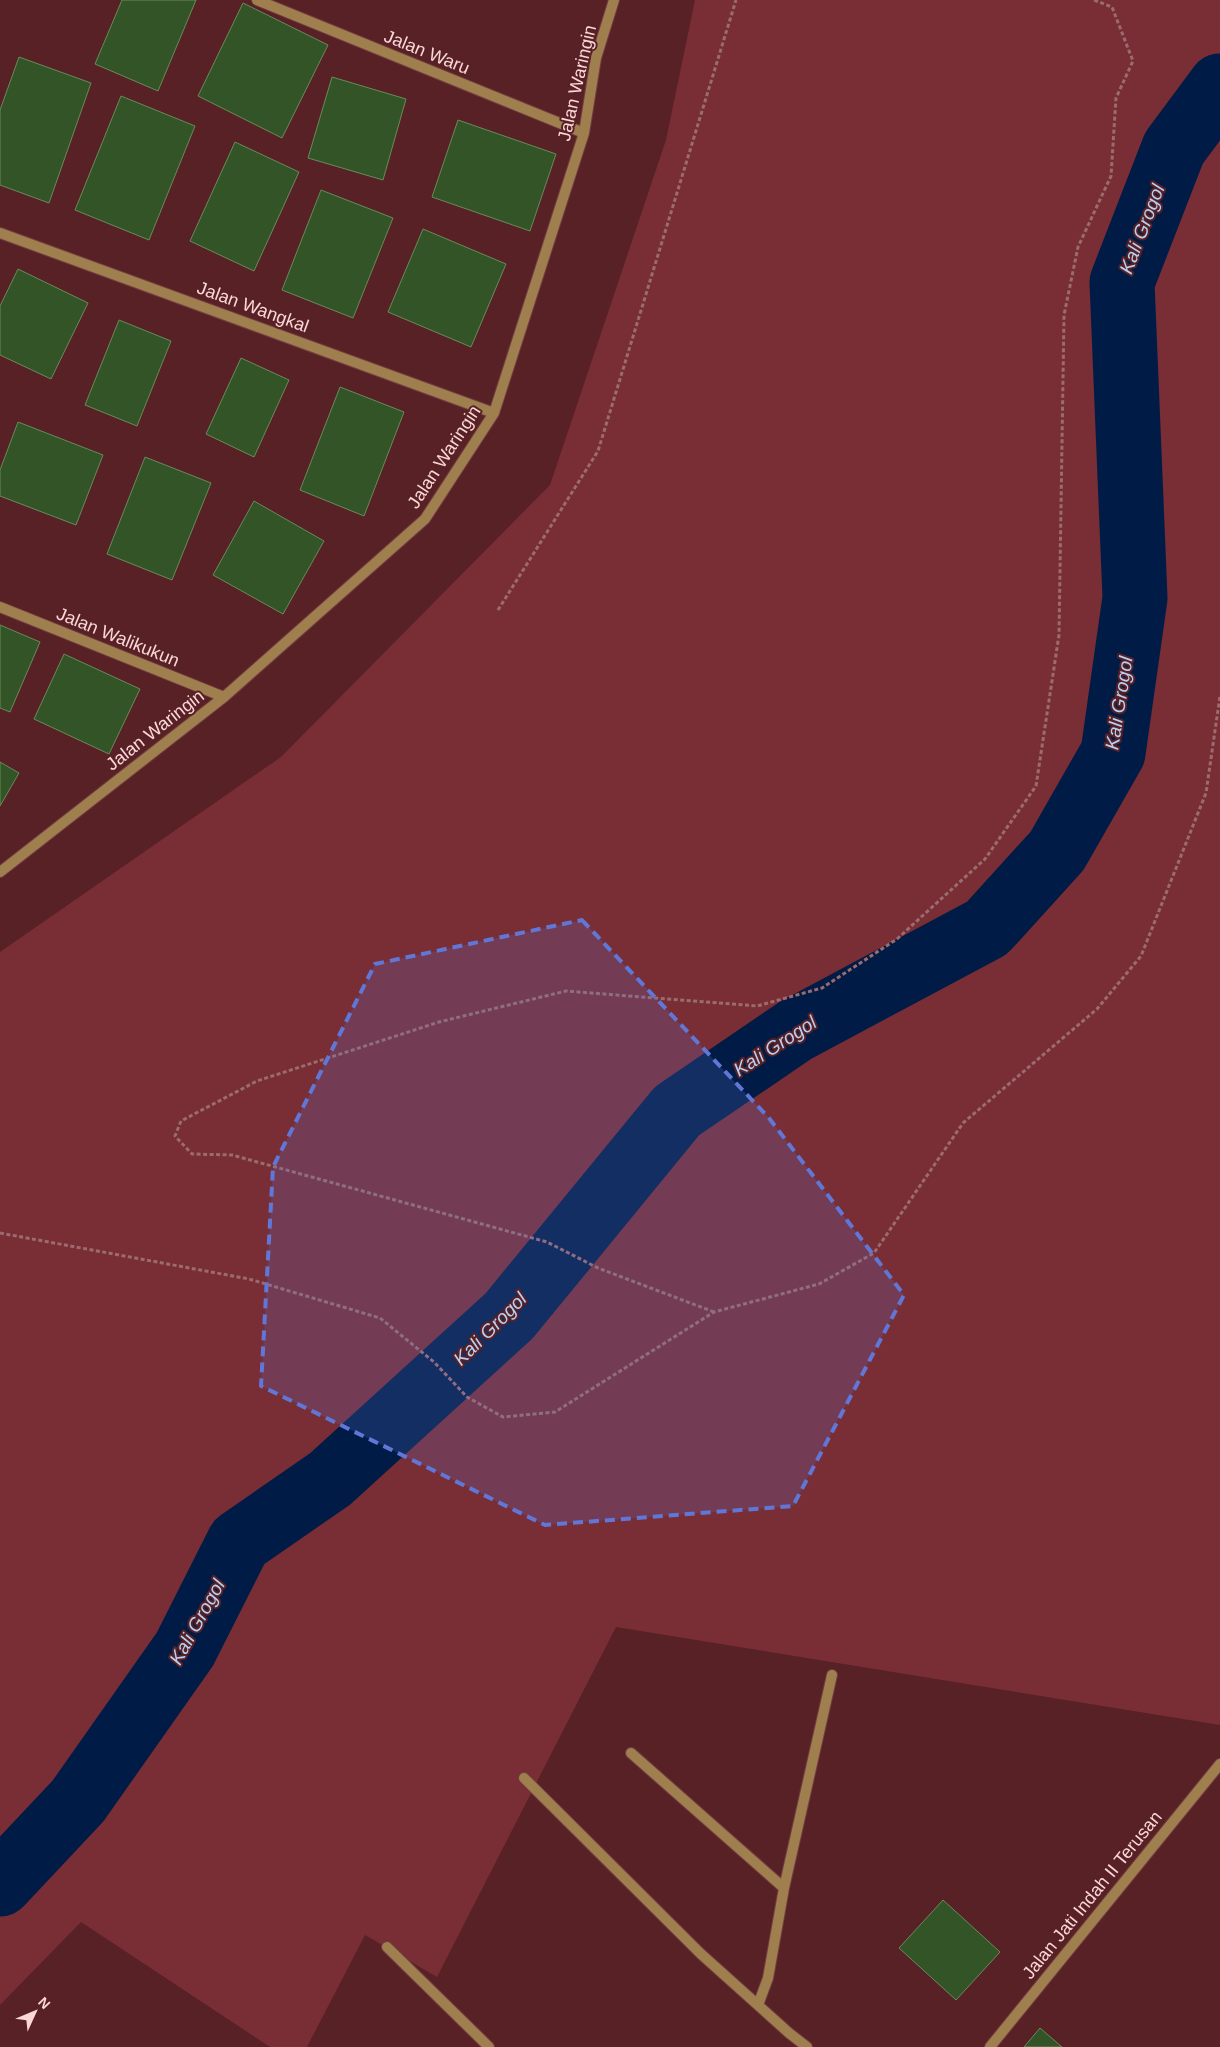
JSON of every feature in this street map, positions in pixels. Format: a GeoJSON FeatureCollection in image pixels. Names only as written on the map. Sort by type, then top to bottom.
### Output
{"type":"FeatureCollection","features":[{"type":"Feature","properties":{"kind":"street","name":"Jalan Waru"},"geometry":{"type":"LineString","coordinates":[[257,0],[584,133]]}},
{"type":"Feature","properties":{"kind":"street","name":"Jalan Waringin"},"geometry":{"type":"LineString","coordinates":[[0,872],[224,697],[425,519],[494,413],[584,133],[596,58],[614,0]]}},
{"type":"Feature","properties":{"kind":"street","name":"Jalan Wangkal"},"geometry":{"type":"LineString","coordinates":[[0,233],[494,413]]}},
{"type":"Feature","properties":{"kind":"street","name":"Jalan Walikukun"},"geometry":{"type":"LineString","coordinates":[[0,607],[224,697]]}},
{"type":"Feature","properties":{"kind":"street"},"geometry":{"type":"LineString","coordinates":[[758,2005],[768,1978],[784,1888],[832,1675]]}},
{"type":"Feature","properties":{"kind":"street"},"geometry":{"type":"LineString","coordinates":[[631,1753],[784,1888]]}},
{"type":"Feature","properties":{"kind":"street","name":"Jalan Jati Indah II Terusan"},"geometry":{"type":"LineString","coordinates":[[990,2047],[1220,1764]]}},
{"type":"Feature","properties":{"kind":"street"},"geometry":{"type":"LineString","coordinates":[[524,1778],[701,1954],[807,2047]]}},
{"type":"Feature","properties":{"kind":"street"},"geometry":{"type":"LineString","coordinates":[[387,1947],[489,2047]]}},
{"type":"Feature","properties":{"kind":"path"},"geometry":{"type":"LineString","coordinates":[[498,610],[598,451],[736,0]]}},
{"type":"Feature","properties":{"kind":"path"},"geometry":{"type":"LineString","coordinates":[[714,1312],[598,1268],[547,1242],[232,1155],[192,1154],[175,1136],[180,1121],[257,1081],[439,1022],[566,991],[757,1006],[822,988],[897,940],[985,859],[1036,786],[1059,636],[1064,316],[1078,246],[1111,176],[1116,98],[1133,61],[1112,7],[1094,0]]}},
{"type":"Feature","properties":{"kind":"path"},"geometry":{"type":"LineString","coordinates":[[0,1233],[249,1279],[371,1315],[380,1318],[434,1362],[467,1397],[503,1417],[555,1412],[714,1312],[819,1284],[874,1253],[963,1123],[1097,1009],[1141,956],[1206,793],[1220,696]]}},
{"type":"Feature","properties":{"kind":"highlighted area"},"geometry":{"type":"Polygon","coordinates":[[[582,920],[769,1118],[904,1295],[793,1506],[545,1525],[261,1386],[273,1167],[375,964],[582,920]]]}},
{"type":"Feature","properties":{"kind":"shaded area"},"geometry":{"type":"Polygon","coordinates":[[[695,0],[1220,0],[1220,1725],[616,1627],[437,1977],[365,1935],[307,2047],[270,2047],[81,1922],[0,2005],[0,952],[281,757],[550,485],[666,140],[695,0]]]}},
{"type":"Feature","properties":{"kind":"building"},"geometry":{"type":"Polygon","coordinates":[[[122,0],[196,0],[158,91],[95,64],[122,0]]]}},
{"type":"Feature","properties":{"kind":"building"},"geometry":{"type":"Polygon","coordinates":[[[243,3],[328,45],[282,138],[198,96],[243,3]]]}},
{"type":"Feature","properties":{"kind":"building"},"geometry":{"type":"Polygon","coordinates":[[[19,57],[91,83],[49,203],[0,185],[0,110],[19,57]]]}},
{"type":"Feature","properties":{"kind":"building"},"geometry":{"type":"Polygon","coordinates":[[[332,77],[406,99],[383,180],[308,158],[332,77]]]}},
{"type":"Feature","properties":{"kind":"building"},"geometry":{"type":"Polygon","coordinates":[[[121,96],[195,126],[149,240],[75,210],[121,96]]]}},
{"type":"Feature","properties":{"kind":"building"},"geometry":{"type":"Polygon","coordinates":[[[458,120],[556,154],[530,231],[432,197],[458,120]]]}},
{"type":"Feature","properties":{"kind":"building"},"geometry":{"type":"Polygon","coordinates":[[[235,142],[299,172],[254,271],[190,241],[235,142]]]}},
{"type":"Feature","properties":{"kind":"building"},"geometry":{"type":"Polygon","coordinates":[[[321,190],[393,218],[353,318],[282,290],[321,190]]]}},
{"type":"Feature","properties":{"kind":"building"},"geometry":{"type":"Polygon","coordinates":[[[423,229],[506,264],[471,347],[388,312],[423,229]]]}},
{"type":"Feature","properties":{"kind":"building"},"geometry":{"type":"Polygon","coordinates":[[[18,269],[88,303],[51,379],[0,355],[0,306],[18,269]]]}},
{"type":"Feature","properties":{"kind":"building"},"geometry":{"type":"Polygon","coordinates":[[[119,320],[171,341],[137,426],[85,405],[119,320]]]}},
{"type":"Feature","properties":{"kind":"building"},"geometry":{"type":"Polygon","coordinates":[[[241,358],[289,380],[254,457],[206,434],[241,358]]]}},
{"type":"Feature","properties":{"kind":"building"},"geometry":{"type":"Polygon","coordinates":[[[340,387],[404,412],[364,516],[300,490],[340,387]]]}},
{"type":"Feature","properties":{"kind":"building"},"geometry":{"type":"Polygon","coordinates":[[[18,422],[103,455],[76,525],[0,496],[0,470],[18,422]]]}},
{"type":"Feature","properties":{"kind":"building"},"geometry":{"type":"Polygon","coordinates":[[[145,457],[211,483],[172,580],[107,554],[145,457]]]}},
{"type":"Feature","properties":{"kind":"building"},"geometry":{"type":"Polygon","coordinates":[[[254,501],[324,541],[283,614],[213,575],[254,501]]]}},
{"type":"Feature","properties":{"kind":"building"},"geometry":{"type":"Polygon","coordinates":[[[0,625],[40,642],[10,712],[0,708],[0,625]]]}},
{"type":"Feature","properties":{"kind":"building"},"geometry":{"type":"Polygon","coordinates":[[[64,654],[140,689],[109,754],[34,719],[64,654]]]}},
{"type":"Feature","properties":{"kind":"building"},"geometry":{"type":"Polygon","coordinates":[[[0,762],[19,773],[0,806],[0,762]]]}},
{"type":"Feature","properties":{"kind":"building"},"geometry":{"type":"Polygon","coordinates":[[[943,1900],[1000,1952],[956,2000],[899,1948],[943,1900]]]}},
{"type":"Feature","properties":{"kind":"building"},"geometry":{"type":"Polygon","coordinates":[[[1040,2028],[1062,2047],[1024,2047],[1040,2028]]]}},
{"type":"Feature","properties":{"kind":"waterway","name":"Kali Grogol"},"geometry":{"type":"LineString","coordinates":[[0,1884],[78,1801],[185,1649],[239,1542],[330,1479],[509,1316],[677,1111],[796,1030],[987,928],[1057,851],[1113,753],[1135,598],[1122,282],[1174,148],[1220,86]]}}]}
